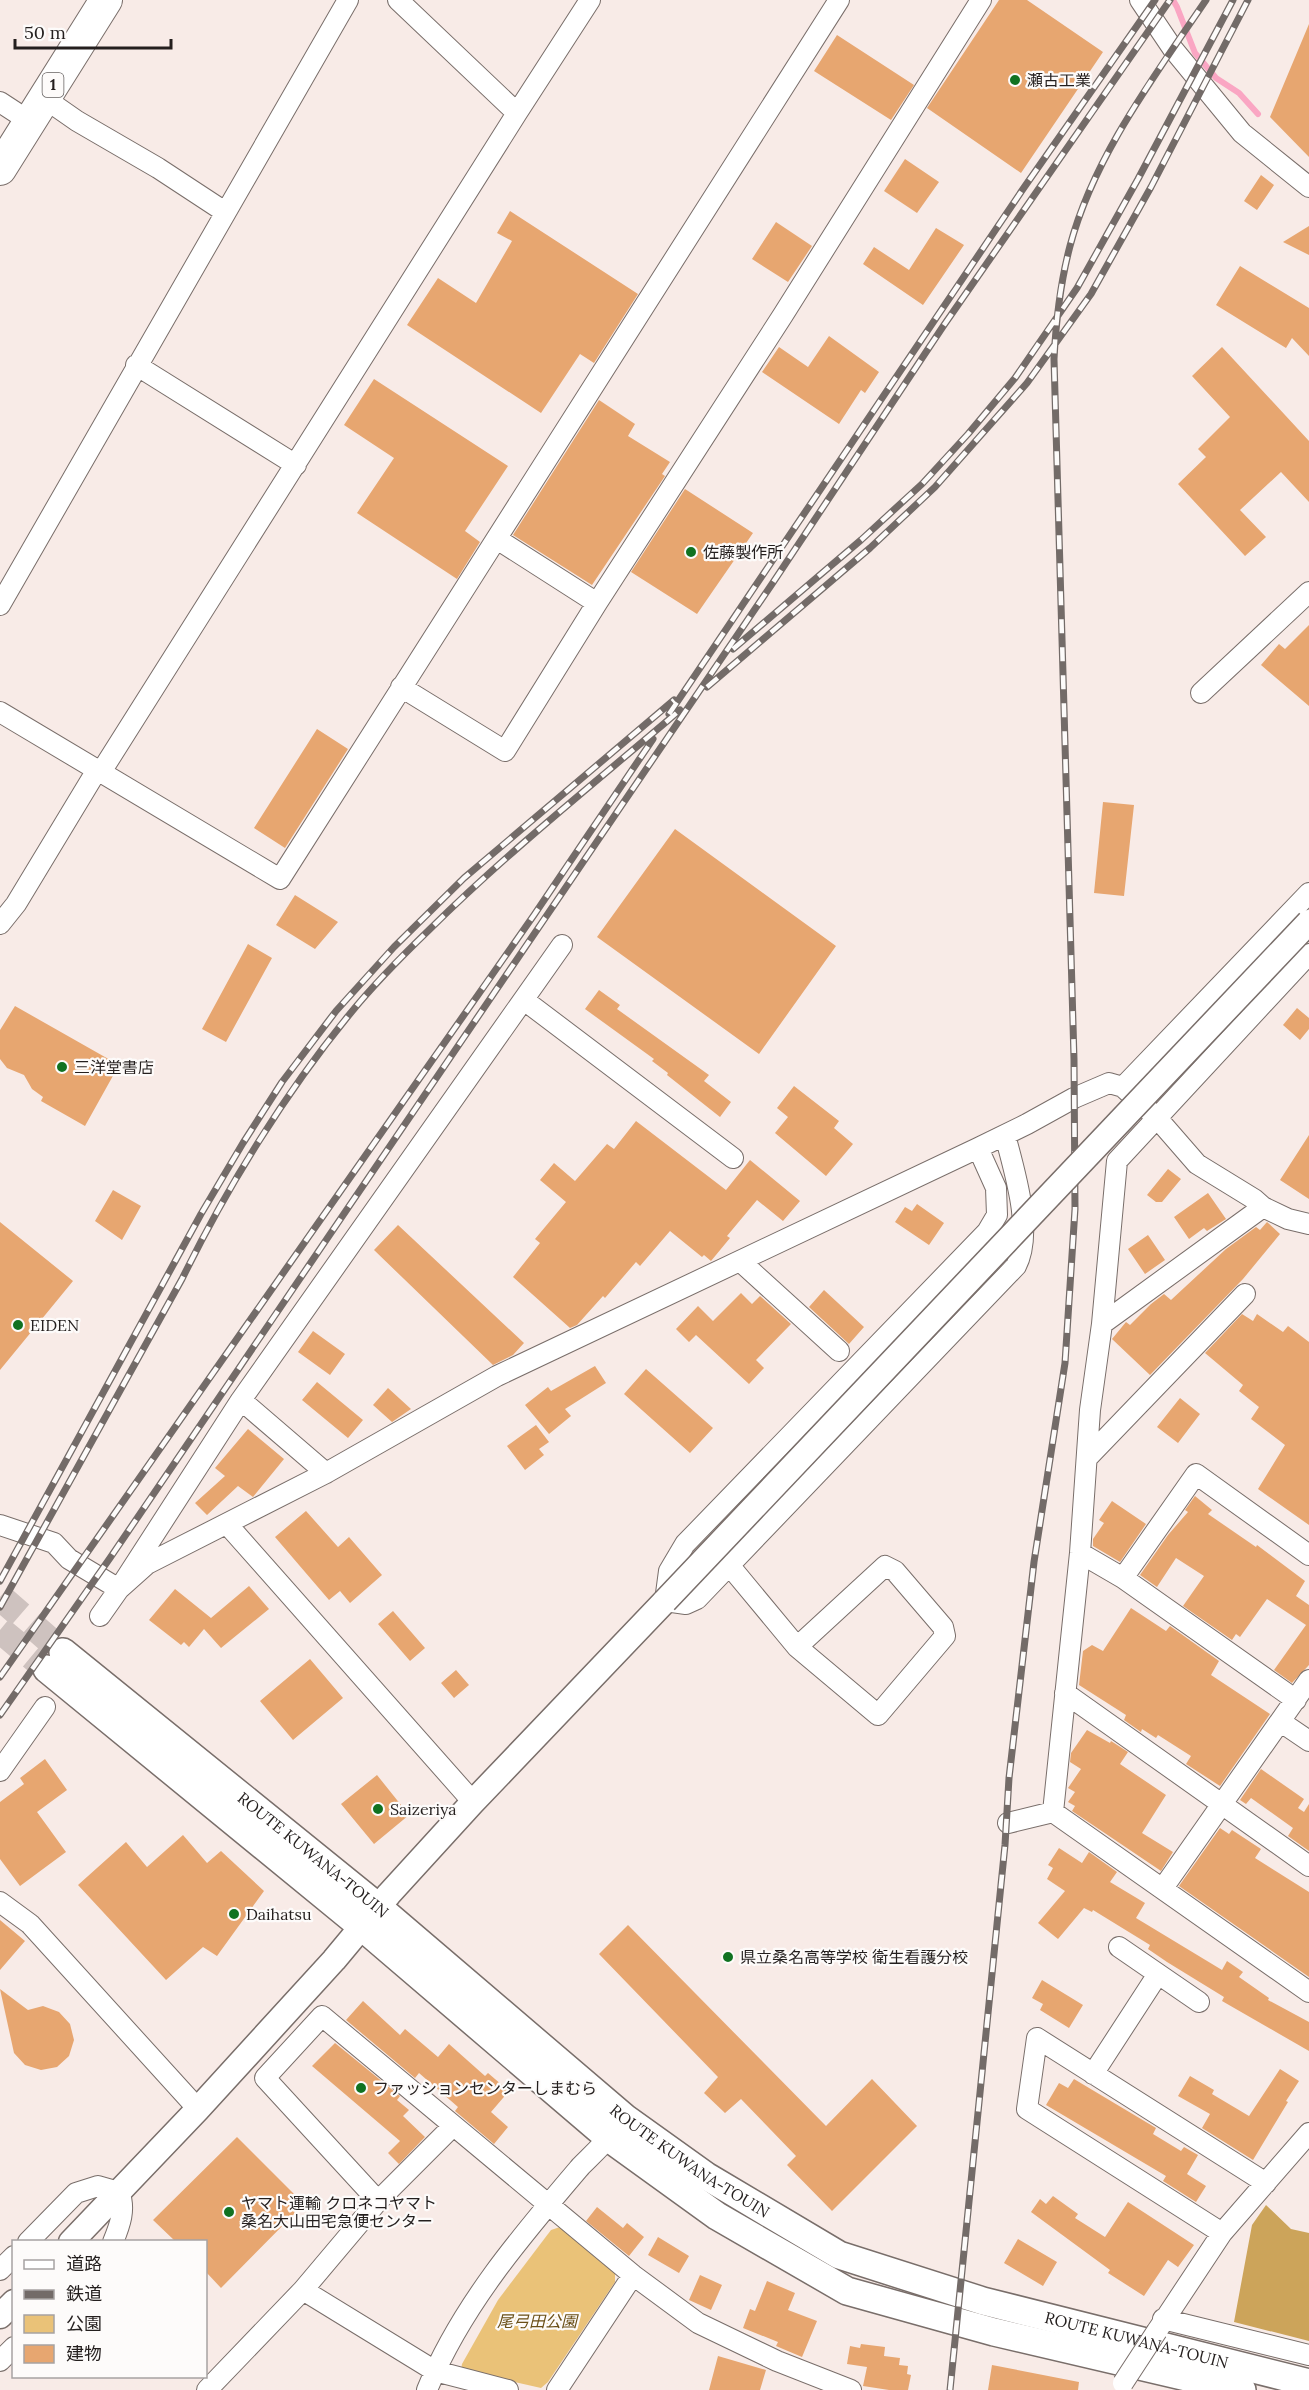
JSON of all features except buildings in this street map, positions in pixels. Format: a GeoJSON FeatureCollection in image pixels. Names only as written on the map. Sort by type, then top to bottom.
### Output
{"type":"FeatureCollection","features":[{"type":"Feature","properties":{"kind":"highway","name":"1"},"geometry":{"type":"LineString","coordinates":[[0,169],[106,0]]}},
{"type":"Feature","properties":{"kind":"main road","name":"ROUTE KUWANA-TOUIN"},"geometry":{"type":"LineString","coordinates":[[55,1661],[370,1917],[717,2216],[847,2290],[994,2332],[1242,2390]]}},
{"type":"Feature","properties":{"kind":"main road","name":"ROUTE KUWANA-TOUIN"},"geometry":{"type":"LineString","coordinates":[[617,2128],[706,2176],[839,2255],[983,2301],[1309,2383]]}},
{"type":"Feature","properties":{"kind":"street"},"geometry":{"type":"LineString","coordinates":[[0,605],[348,0]]}},
{"type":"Feature","properties":{"kind":"street"},"geometry":{"type":"LineString","coordinates":[[399,0],[517,113]]}},
{"type":"Feature","properties":{"kind":"street"},"geometry":{"type":"LineString","coordinates":[[0,924],[16,904],[590,0]]}},
{"type":"Feature","properties":{"kind":"street"},"geometry":{"type":"LineString","coordinates":[[0,712],[280,879],[839,0]]}},
{"type":"Feature","properties":{"kind":"street"},"geometry":{"type":"LineString","coordinates":[[401,687],[505,751],[981,0]]}},
{"type":"Feature","properties":{"kind":"street"},"geometry":{"type":"LineString","coordinates":[[1140,0],[1173,49],[1242,133],[1309,187]]}},
{"type":"Feature","properties":{"kind":"street"},"geometry":{"type":"LineString","coordinates":[[0,102],[77,121],[158,168],[225,212]]}},
{"type":"Feature","properties":{"kind":"street"},"geometry":{"type":"LineString","coordinates":[[136,365],[296,465]]}},
{"type":"Feature","properties":{"kind":"street"},"geometry":{"type":"LineString","coordinates":[[497,539],[597,603]]}},
{"type":"Feature","properties":{"kind":"street"},"geometry":{"type":"LineString","coordinates":[[1202,693],[1309,592]]}},
{"type":"Feature","properties":{"kind":"street"},"geometry":{"type":"LineString","coordinates":[[1123,1087],[1309,893]]}},
{"type":"Feature","properties":{"kind":"street"},"geometry":{"type":"LineString","coordinates":[[72,2240],[198,2109],[334,1960],[473,1802],[1309,922]]}},
{"type":"Feature","properties":{"kind":"street"},"geometry":{"type":"LineString","coordinates":[[99,1616],[119,1589],[241,1400],[562,945]]}},
{"type":"Feature","properties":{"kind":"street"},"geometry":{"type":"LineString","coordinates":[[1053,1812],[1080,1553],[1090,1410],[1102,1324],[1117,1161],[1309,954]]}},
{"type":"Feature","properties":{"kind":"street"},"geometry":{"type":"LineString","coordinates":[[524,1000],[733,1158]]}},
{"type":"Feature","properties":{"kind":"street"},"geometry":{"type":"LineString","coordinates":[[119,1589],[147,1564],[326,1473],[497,1376],[1005,1136],[1074,1098],[1108,1083],[1123,1087],[1157,1118],[1197,1164],[1263,1207],[1288,1219],[1309,1224]]}},
{"type":"Feature","properties":{"kind":"street"},"geometry":{"type":"LineString","coordinates":[[665,1601],[686,1604],[697,1599],[1016,1266],[1022,1254],[1021,1194],[1005,1136]]}},
{"type":"Feature","properties":{"kind":"street"},"geometry":{"type":"LineString","coordinates":[[665,1601],[669,1571],[685,1544],[987,1232],[997,1215],[996,1188],[978,1148]]}},
{"type":"Feature","properties":{"kind":"street"},"geometry":{"type":"LineString","coordinates":[[1102,1324],[1263,1207]]}},
{"type":"Feature","properties":{"kind":"street"},"geometry":{"type":"LineString","coordinates":[[740,1261],[839,1351]]}},
{"type":"Feature","properties":{"kind":"street"},"geometry":{"type":"LineString","coordinates":[[1088,1457],[1245,1294]]}},
{"type":"Feature","properties":{"kind":"street"},"geometry":{"type":"LineString","coordinates":[[241,1400],[326,1473]]}},
{"type":"Feature","properties":{"kind":"street"},"geometry":{"type":"LineString","coordinates":[[1123,1578],[1196,1474],[1309,1555]]}},
{"type":"Feature","properties":{"kind":"street"},"geometry":{"type":"LineString","coordinates":[[227,1524],[473,1802]]}},
{"type":"Feature","properties":{"kind":"street"},"geometry":{"type":"LineString","coordinates":[[0,1525],[54,1543],[69,1559],[119,1589]]}},
{"type":"Feature","properties":{"kind":"street"},"geometry":{"type":"LineString","coordinates":[[1080,1553],[1123,1578],[1296,1700]]}},
{"type":"Feature","properties":{"kind":"street"},"geometry":{"type":"LineString","coordinates":[[729,1565],[797,1647],[878,1714],[945,1636],[943,1627],[895,1571],[885,1566],[797,1647]]}},
{"type":"Feature","properties":{"kind":"street"},"geometry":{"type":"LineString","coordinates":[[1163,1888],[1309,1680]]}},
{"type":"Feature","properties":{"kind":"street"},"geometry":{"type":"LineString","coordinates":[[1065,1693],[1309,1866]]}},
{"type":"Feature","properties":{"kind":"street"},"geometry":{"type":"LineString","coordinates":[[0,1771],[45,1707]]}},
{"type":"Feature","properties":{"kind":"street"},"geometry":{"type":"LineString","coordinates":[[1281,1722],[1309,1741]]}},
{"type":"Feature","properties":{"kind":"street"},"geometry":{"type":"LineString","coordinates":[[1008,1823],[1053,1812],[1309,1992]]}},
{"type":"Feature","properties":{"kind":"street"},"geometry":{"type":"LineString","coordinates":[[0,1902],[30,1924],[198,2109]]}},
{"type":"Feature","properties":{"kind":"street"},"geometry":{"type":"LineString","coordinates":[[1119,1947],[1199,2001]]}},
{"type":"Feature","properties":{"kind":"street"},"geometry":{"type":"LineString","coordinates":[[1093,2074],[1158,1974]]}},
{"type":"Feature","properties":{"kind":"street"},"geometry":{"type":"LineString","coordinates":[[378,2201],[265,2078],[322,2016],[633,2275],[698,2323],[777,2361],[851,2390]]}},
{"type":"Feature","properties":{"kind":"street"},"geometry":{"type":"LineString","coordinates":[[1222,2233],[1027,2109],[1037,2038],[1266,2183]]}},
{"type":"Feature","properties":{"kind":"street"},"geometry":{"type":"LineString","coordinates":[[207,2390],[303,2290],[378,2201],[453,2126]]}},
{"type":"Feature","properties":{"kind":"street"},"geometry":{"type":"LineString","coordinates":[[427,2390],[435,2371],[482,2290],[583,2164],[617,2128]]}},
{"type":"Feature","properties":{"kind":"street"},"geometry":{"type":"LineString","coordinates":[[1122,2386],[1222,2233],[1309,2133]]}},
{"type":"Feature","properties":{"kind":"street"},"geometry":{"type":"LineString","coordinates":[[29,2240],[76,2193],[98,2186],[119,2192]]}},
{"type":"Feature","properties":{"kind":"street"},"geometry":{"type":"LineString","coordinates":[[113,2240],[120,2224],[123,2203],[119,2192]]}},
{"type":"Feature","properties":{"kind":"street"},"geometry":{"type":"LineString","coordinates":[[0,2270],[12,2258]]}},
{"type":"Feature","properties":{"kind":"street"},"geometry":{"type":"LineString","coordinates":[[557,2390],[633,2275]]}},
{"type":"Feature","properties":{"kind":"street"},"geometry":{"type":"LineString","coordinates":[[303,2290],[435,2371],[508,2390]]}},
{"type":"Feature","properties":{"kind":"street"},"geometry":{"type":"LineString","coordinates":[[0,2316],[12,2304]]}},
{"type":"Feature","properties":{"kind":"street"},"geometry":{"type":"LineString","coordinates":[[1160,2325],[1309,2355]]}},
{"type":"Feature","properties":{"kind":"street"},"geometry":{"type":"LineString","coordinates":[[0,2361],[12,2349]]}},
{"type":"Feature","properties":{"kind":"green space","name":"尾弓田公園"},"geometry":{"type":"Polygon","coordinates":[[[563,2226],[615,2273],[615,2282],[548,2382],[541,2388],[461,2370],[462,2364],[498,2300],[551,2230],[563,2226]]]}},
{"type":"Feature","properties":{"kind":"shaded area"},"geometry":{"type":"Polygon","coordinates":[[[1266,2205],[1291,2229],[1309,2233],[1309,2341],[1234,2322],[1252,2225],[1266,2205]]]}},
{"type":"Feature","properties":{"kind":"waterway"},"geometry":{"type":"LineString","coordinates":[[1173,0],[1195,53],[1216,78],[1239,93],[1258,114]]}},
{"type":"Feature","properties":{"kind":"tunnel"},"geometry":{"type":"LineString","coordinates":[[0,1597],[63,1652]]}},
{"type":"Feature","properties":{"kind":"tunnel"},"geometry":{"type":"LineString","coordinates":[[0,1630],[47,1669]]}},
{"type":"Feature","properties":{"kind":"railway"},"geometry":{"type":"LineString","coordinates":[[669,714],[1023,189],[1155,0]]}},
{"type":"Feature","properties":{"kind":"railway"},"geometry":{"type":"LineString","coordinates":[[0,1715],[110,1558],[772,584],[944,325],[1170,0]]}},
{"type":"Feature","properties":{"kind":"railway"},"geometry":{"type":"LineString","coordinates":[[950,2390],[1005,1845],[1009,1778],[1034,1562],[1065,1363],[1075,1209],[1074,1059],[1054,359],[1057,316],[1070,246],[1094,180],[1146,88],[1206,0]]}},
{"type":"Feature","properties":{"kind":"railway"},"geometry":{"type":"LineString","coordinates":[[733,649],[861,540],[922,484],[1015,378],[1077,288],[1233,0]]}},
{"type":"Feature","properties":{"kind":"railway"},"geometry":{"type":"LineString","coordinates":[[707,687],[870,548],[935,487],[1027,383],[1091,294],[1151,187],[1248,0]]}},
{"type":"Feature","properties":{"kind":"railway"},"geometry":{"type":"LineString","coordinates":[[0,1581],[201,1214],[282,1082],[336,1011],[394,947],[464,878],[674,700]]}},
{"type":"Feature","properties":{"kind":"railway"},"geometry":{"type":"LineString","coordinates":[[0,1607],[237,1176],[302,1076],[325,1045],[378,981],[460,900],[522,844],[680,710]]}},
{"type":"Feature","properties":{"kind":"railway"},"geometry":{"type":"LineString","coordinates":[[0,1677],[534,915],[653,739]]}},
{"type":"Feature","properties":{"kind":"place","name":"瀬古工業"},"geometry":{"type":"Point","coordinates":[1015,80]}},
{"type":"Feature","properties":{"kind":"place","name":"佐藤製作所"},"geometry":{"type":"Point","coordinates":[691,552]}},
{"type":"Feature","properties":{"kind":"place","name":"三洋堂書店"},"geometry":{"type":"Point","coordinates":[62,1067]}},
{"type":"Feature","properties":{"kind":"place","name":"EIDEN"},"geometry":{"type":"Point","coordinates":[18,1325]}},
{"type":"Feature","properties":{"kind":"place","name":"Saizeriya"},"geometry":{"type":"Point","coordinates":[378,1809]}},
{"type":"Feature","properties":{"kind":"place","name":"Daihatsu"},"geometry":{"type":"Point","coordinates":[234,1914]}},
{"type":"Feature","properties":{"kind":"place","name":"県立桑名高等学校 衛生看護分校"},"geometry":{"type":"Point","coordinates":[728,1957]}},
{"type":"Feature","properties":{"kind":"place","name":"ファッションセンターしまむら"},"geometry":{"type":"Point","coordinates":[361,2088]}},
{"type":"Feature","properties":{"kind":"place","name":"ヤマト運輸 クロネコヤマト 桑名大山田宅急便センター"},"geometry":{"type":"Point","coordinates":[229,2212]}}]}
